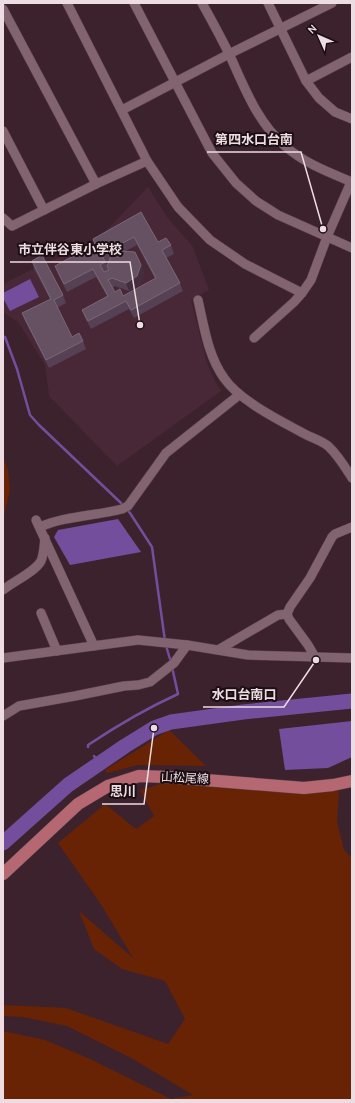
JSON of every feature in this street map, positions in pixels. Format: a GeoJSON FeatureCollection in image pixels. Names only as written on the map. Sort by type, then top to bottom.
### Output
{"type":"FeatureCollection","features":[{"type":"Feature","properties":{"kind":"main road","name":"山松尾線"},"geometry":{"type":"LineString","coordinates":[[3,874],[78,804],[108,786],[139,776],[304,788],[333,785],[352,781]]}},
{"type":"Feature","properties":{"kind":"street"},"geometry":{"type":"LineString","coordinates":[[66,3],[147,161],[178,207],[210,240],[245,264],[302,293]]}},
{"type":"Feature","properties":{"kind":"street"},"geometry":{"type":"LineString","coordinates":[[134,3],[212,153],[236,183],[256,201],[278,215],[352,248]]}},
{"type":"Feature","properties":{"kind":"street"},"geometry":{"type":"LineString","coordinates":[[202,3],[229,54],[256,112],[269,130],[285,146],[311,165],[351,182],[327,237],[311,280],[302,293],[254,338]]}},
{"type":"Feature","properties":{"kind":"street"},"geometry":{"type":"LineString","coordinates":[[268,3],[306,81],[319,98],[335,112],[352,119]]}},
{"type":"Feature","properties":{"kind":"street"},"geometry":{"type":"LineString","coordinates":[[122,110],[174,82],[331,3]]}},
{"type":"Feature","properties":{"kind":"street"},"geometry":{"type":"LineString","coordinates":[[3,9],[96,184]]}},
{"type":"Feature","properties":{"kind":"street"},"geometry":{"type":"LineString","coordinates":[[306,81],[352,57]]}},
{"type":"Feature","properties":{"kind":"street"},"geometry":{"type":"LineString","coordinates":[[3,131],[44,210]]}},
{"type":"Feature","properties":{"kind":"street"},"geometry":{"type":"LineString","coordinates":[[3,218],[12,226],[96,184],[147,161]]}},
{"type":"Feature","properties":{"kind":"street"},"geometry":{"type":"LineString","coordinates":[[198,300],[210,349],[216,365],[227,383],[239,395],[301,432],[328,446],[344,465],[352,478]]}},
{"type":"Feature","properties":{"kind":"street"},"geometry":{"type":"LineString","coordinates":[[94,646],[38,524],[125,508],[166,453],[239,395]]}},
{"type":"Feature","properties":{"kind":"street"},"geometry":{"type":"LineString","coordinates":[[315,657],[287,614],[290,607],[310,578],[332,537],[335,534],[352,527]]}},
{"type":"Feature","properties":{"kind":"street"},"geometry":{"type":"LineString","coordinates":[[3,590],[31,571],[41,561],[45,537]]}},
{"type":"Feature","properties":{"kind":"street"},"geometry":{"type":"LineString","coordinates":[[41,613],[57,651]]}},
{"type":"Feature","properties":{"kind":"street"},"geometry":{"type":"LineString","coordinates":[[218,650],[278,614],[287,614]]}},
{"type":"Feature","properties":{"kind":"street"},"geometry":{"type":"LineString","coordinates":[[3,658],[138,640],[187,645],[248,655],[352,658]]}},
{"type":"Feature","properties":{"kind":"street"},"geometry":{"type":"LineString","coordinates":[[3,716],[18,706],[124,686],[138,686],[150,682],[171,665],[187,645]]}},
{"type":"Feature","properties":{"kind":"shaded area"},"geometry":{"type":"Polygon","coordinates":[[[148,187],[167,217],[193,247],[209,290],[191,300],[207,363],[221,391],[117,466],[49,396],[45,365],[18,322],[3,312],[3,284],[45,263],[94,243],[148,187]]]}},
{"type":"Feature","properties":{"kind":"shaded area"},"geometry":{"type":"Polygon","coordinates":[[[30,279],[39,297],[10,311],[3,298],[3,293],[30,279]]]}},
{"type":"Feature","properties":{"kind":"shaded area"},"geometry":{"type":"Polygon","coordinates":[[[3,456],[8,470],[10,490],[3,520],[3,456]]]}},
{"type":"Feature","properties":{"kind":"shaded area"},"geometry":{"type":"Polygon","coordinates":[[[118,519],[141,552],[70,565],[54,537],[58,530],[118,519]]]}},
{"type":"Feature","properties":{"kind":"shaded area"},"geometry":{"type":"Polygon","coordinates":[[[352,721],[352,757],[328,768],[285,770],[279,729],[352,721]]]}},
{"type":"Feature","properties":{"kind":"shaded area"},"geometry":{"type":"Polygon","coordinates":[[[169,730],[206,766],[138,765],[107,773],[105,770],[169,730]]]}},
{"type":"Feature","properties":{"kind":"shaded area"},"geometry":{"type":"Polygon","coordinates":[[[168,782],[307,794],[339,790],[337,822],[344,850],[352,858],[352,1100],[3,1100],[3,1031],[45,1040],[88,1058],[171,1099],[193,1095],[133,1059],[67,1026],[23,1017],[3,1016],[3,1005],[66,1008],[168,1044],[185,1019],[165,981],[122,969],[94,949],[79,911],[133,958],[102,906],[58,843],[105,804],[136,829],[154,816],[140,790],[168,782]]]}},
{"type":"Feature","properties":{"kind":"building"},"geometry":{"type":"Polygon","coordinates":[[[141,212],[158,242],[166,238],[171,245],[162,250],[180,283],[131,310],[126,301],[88,321],[82,310],[108,296],[93,269],[64,284],[55,266],[95,244],[93,239],[141,212]],[[134,237],[117,246],[121,251],[135,252],[141,265],[137,276],[126,283],[112,278],[108,280],[115,292],[120,289],[123,296],[156,278],[134,237]],[[113,248],[102,255],[105,262],[100,265],[104,272],[109,270],[107,266],[111,256],[115,253],[113,248]]]}},
{"type":"Feature","properties":{"kind":"building"},"geometry":{"type":"Polygon","coordinates":[[[42,255],[63,295],[54,300],[72,337],[79,333],[83,341],[46,360],[22,313],[51,299],[32,261],[42,255]]]}},
{"type":"Feature","properties":{"kind":"waterway"},"geometry":{"type":"LineString","coordinates":[[3,336],[5,337],[17,369],[30,415],[121,503],[130,513],[152,547],[165,641]]}},
{"type":"Feature","properties":{"kind":"waterway"},"geometry":{"type":"LineString","coordinates":[[166,646],[171,662]]}},
{"type":"Feature","properties":{"kind":"waterway"},"geometry":{"type":"LineString","coordinates":[[88,747],[88,745],[121,724],[154,705],[178,694],[172,667]]}},
{"type":"Feature","properties":{"kind":"waterway"},"geometry":{"type":"LineString","coordinates":[[3,843],[68,785],[154,728],[171,722],[243,712],[352,701]]}},
{"type":"Feature","properties":{"kind":"waterway"},"geometry":{"type":"LineString","coordinates":[[94,756],[99,763]]}},
{"type":"Feature","properties":{"kind":"place","name":"第四水口台南"},"geometry":{"type":"Point","coordinates":[323,229]}},
{"type":"Feature","properties":{"kind":"place","name":"市立伴谷東小学校"},"geometry":{"type":"Point","coordinates":[140,325]}},
{"type":"Feature","properties":{"kind":"place","name":"水口台南口"},"geometry":{"type":"Point","coordinates":[316,660]}},
{"type":"Feature","properties":{"kind":"place","name":"思川"},"geometry":{"type":"Point","coordinates":[154,728]}}]}
